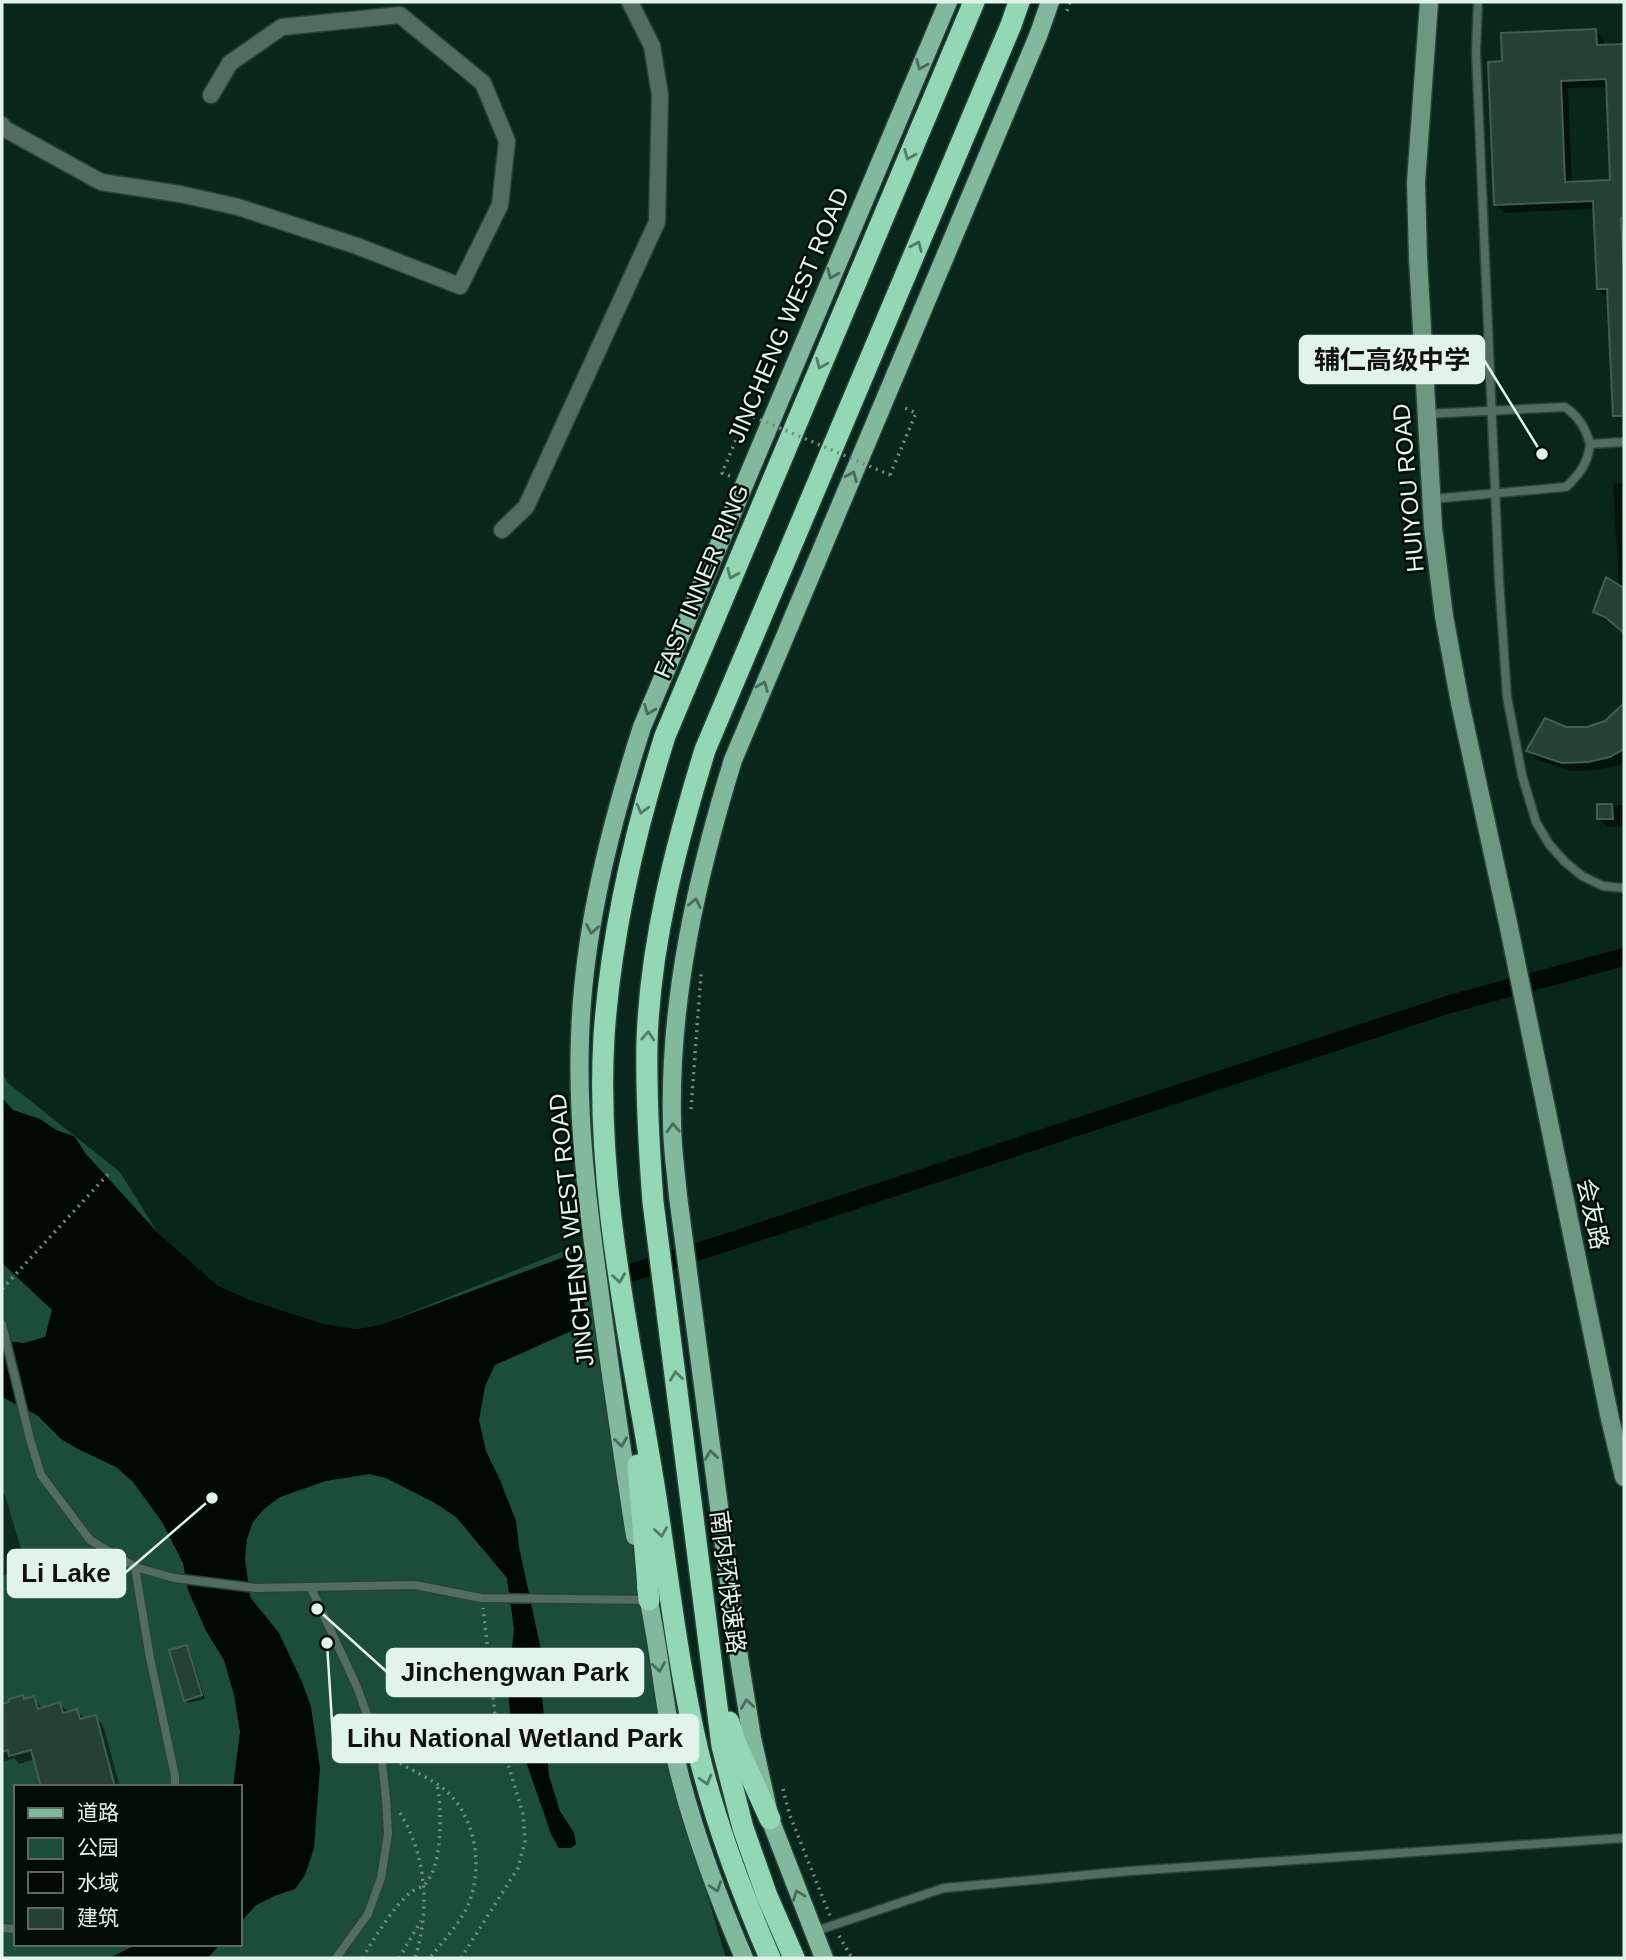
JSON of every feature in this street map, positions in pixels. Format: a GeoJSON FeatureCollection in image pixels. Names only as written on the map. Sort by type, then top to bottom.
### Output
{"type":"FeatureCollection","features":[{"type":"Feature","properties":{"kind":"highway","name":"FAST INNER RING"},"geometry":{"type":"LineString","coordinates":[[600,1215],[604,1038],[612,960],[624,888],[642,808],[665,736],[695,661],[974,2]]}},
{"type":"Feature","properties":{"kind":"highway"},"geometry":{"type":"LineString","coordinates":[[1011,25],[1019,2]]}},
{"type":"Feature","properties":{"kind":"highway"},"geometry":{"type":"LineString","coordinates":[[1011,25],[1030,2]]}},
{"type":"Feature","properties":{"kind":"highway","name":"南内环快速路"},"geometry":{"type":"LineString","coordinates":[[794,1958],[767,1896],[743,1828],[722,1746],[653,1202],[647,1123],[648,1028],[654,965],[663,911],[687,808],[705,750],[1011,25]]}},
{"type":"Feature","properties":{"kind":"highway"},"geometry":{"type":"LineString","coordinates":[[600,1215],[649,1600]]}},
{"type":"Feature","properties":{"kind":"highway"},"geometry":{"type":"LineString","coordinates":[[618,1347],[698,1751],[722,1835],[746,1904],[770,1958]]}},
{"type":"Feature","properties":{"kind":"highway"},"geometry":{"type":"LineString","coordinates":[[711,1663],[735,1742],[770,1819]]}},
{"type":"Feature","properties":{"kind":"main road","name":"JINCHENG WEST ROAD"},"geometry":{"type":"LineString","coordinates":[[600,1215],[581,1126],[580,1037],[587,956],[619,801],[642,727],[947,2]]}},
{"type":"Feature","properties":{"kind":"main road"},"geometry":{"type":"LineString","coordinates":[[824,1958],[770,1819],[752,1738],[739,1658],[678,1196],[672,1122],[675,1041],[686,956],[712,827],[733,760],[1050,2]]}},
{"type":"Feature","properties":{"kind":"main road"},"geometry":{"type":"LineString","coordinates":[[649,1600],[675,1756],[700,1842],[744,1958]]}},
{"type":"Feature","properties":{"kind":"street"},"geometry":{"type":"LineString","coordinates":[[502,530],[526,507],[657,222],[660,95],[652,46],[630,2]]}},
{"type":"Feature","properties":{"kind":"street","name":"HUIYOU ROAD"},"geometry":{"type":"LineString","coordinates":[[1429,2],[1416,182],[1431,499],[1446,628],[1460,703],[1533,1042]]}},
{"type":"Feature","properties":{"kind":"street"},"geometry":{"type":"LineString","coordinates":[[2,125],[101,182],[180,194],[238,207],[357,246],[460,285],[500,205],[507,141],[484,83],[400,16],[282,27],[230,63],[211,95]]}},
{"type":"Feature","properties":{"kind":"street","name":"会友路"},"geometry":{"type":"LineString","coordinates":[[1533,1042],[1624,1477]]}},
{"type":"Feature","properties":{"kind":"lane"},"geometry":{"type":"LineString","coordinates":[[1478,2],[1476,51],[1495,494],[1507,697],[1522,775],[1536,822],[1549,844],[1564,862],[1582,876],[1604,887],[1624,888]]}},
{"type":"Feature","properties":{"kind":"lane"},"geometry":{"type":"LineString","coordinates":[[1426,414],[1564,407],[1577,416],[1586,429],[1590,444],[1588,458],[1578,476],[1566,487],[1431,499]]}},
{"type":"Feature","properties":{"kind":"lane"},"geometry":{"type":"LineString","coordinates":[[1590,444],[1624,442]]}},
{"type":"Feature","properties":{"kind":"lane"},"geometry":{"type":"LineString","coordinates":[[3,1327],[41,1475],[90,1540],[135,1567],[174,1578],[256,1588],[415,1585],[481,1598],[649,1600]]}},
{"type":"Feature","properties":{"kind":"lane"},"geometry":{"type":"LineString","coordinates":[[135,1567],[149,1658],[175,1785]]}},
{"type":"Feature","properties":{"kind":"lane"},"geometry":{"type":"LineString","coordinates":[[311,1588],[357,1687],[381,1753],[386,1799],[388,1834],[381,1878],[368,1914],[336,1958]]}},
{"type":"Feature","properties":{"kind":"lane"},"geometry":{"type":"LineString","coordinates":[[813,1932],[944,1888],[1130,1871],[1624,1838]]}},
{"type":"Feature","properties":{"kind":"path"},"geometry":{"type":"LineString","coordinates":[[1066,12],[1070,2]]}},
{"type":"Feature","properties":{"kind":"path"},"geometry":{"type":"LineString","coordinates":[[744,482],[722,472],[747,414],[890,475],[916,413],[901,406]]}},
{"type":"Feature","properties":{"kind":"path"},"geometry":{"type":"LineString","coordinates":[[874,469],[880,456]]}},
{"type":"Feature","properties":{"kind":"path"},"geometry":{"type":"LineString","coordinates":[[690,1121],[702,972]]}},
{"type":"Feature","properties":{"kind":"path"},"geometry":{"type":"LineString","coordinates":[[4,1288],[111,1171]]}},
{"type":"Feature","properties":{"kind":"path"},"geometry":{"type":"LineString","coordinates":[[461,1958],[518,1868],[525,1841],[523,1814],[496,1724],[481,1598]]}},
{"type":"Feature","properties":{"kind":"path"},"geometry":{"type":"LineString","coordinates":[[381,1753],[437,1784],[451,1796],[467,1820],[475,1847],[477,1872],[467,1906],[430,1958]]}},
{"type":"Feature","properties":{"kind":"path"},"geometry":{"type":"LineString","coordinates":[[363,1958],[374,1937],[410,1893],[425,1884],[432,1871],[440,1835],[441,1803],[437,1784]]}},
{"type":"Feature","properties":{"kind":"path"},"geometry":{"type":"LineString","coordinates":[[782,1787],[789,1813],[834,1926],[852,1958]]}},
{"type":"Feature","properties":{"kind":"path"},"geometry":{"type":"LineString","coordinates":[[386,1799],[401,1814],[414,1838],[425,1884],[421,1938],[415,1958]]}},
{"type":"Feature","properties":{"kind":"path"},"geometry":{"type":"LineString","coordinates":[[399,1958],[422,1919]]}},
{"type":"Feature","properties":{"kind":"green space"},"geometry":{"type":"Polygon","coordinates":[[[2,1072],[8,1083],[120,1172],[158,1233],[217,1285],[250,1300],[324,1324],[357,1329],[379,1325],[591,1240],[672,1775],[726,1958],[2,1958],[2,1072]]]}},
{"type":"Feature","properties":{"kind":"water"},"geometry":{"type":"Polygon","coordinates":[[[2,1074],[3,1099],[13,1110],[40,1119],[56,1130],[74,1136],[86,1154],[158,1233],[217,1285],[250,1300],[324,1324],[357,1329],[379,1325],[578,1252],[587,1324],[495,1365],[485,1386],[479,1420],[486,1451],[516,1521],[541,1650],[549,1776],[560,1811],[574,1833],[576,1844],[571,1848],[559,1848],[551,1834],[510,1715],[508,1688],[514,1629],[507,1578],[456,1517],[435,1503],[386,1478],[369,1474],[326,1481],[280,1497],[253,1522],[247,1539],[245,1558],[250,1597],[279,1633],[302,1682],[311,1707],[320,1768],[314,1848],[305,1875],[295,1889],[255,1906],[242,1921],[242,1785],[233,1785],[240,1732],[234,1695],[224,1660],[206,1631],[188,1590],[183,1563],[162,1522],[133,1482],[116,1467],[61,1439],[38,1416],[2,1397],[2,1341],[24,1343],[45,1337],[52,1310],[2,1263],[2,1074]]]}},
{"type":"Feature","properties":{"kind":"water"},"geometry":{"type":"Polygon","coordinates":[[[134,1946],[218,1946],[208,1958],[109,1958],[134,1946]]]}},
{"type":"Feature","properties":{"kind":"building"},"geometry":{"type":"Polygon","coordinates":[[[1596,29],[1597,45],[1624,44],[1624,218],[1621,218],[1624,268],[1624,416],[1613,416],[1607,289],[1597,289],[1593,201],[1494,205],[1488,62],[1502,61],[1501,33],[1596,29]],[[1606,79],[1561,81],[1565,182],[1610,180],[1606,79]]]}},
{"type":"Feature","properties":{"kind":"building"},"geometry":{"type":"Polygon","coordinates":[[[1606,577],[1624,588],[1624,633],[1605,617],[1593,612],[1606,577]]]}},
{"type":"Feature","properties":{"kind":"building"},"geometry":{"type":"Polygon","coordinates":[[[1624,703],[1624,749],[1610,757],[1588,762],[1562,763],[1526,751],[1545,718],[1566,727],[1587,727],[1605,721],[1624,703]]]}},
{"type":"Feature","properties":{"kind":"building"},"geometry":{"type":"Polygon","coordinates":[[[1597,804],[1612,804],[1613,819],[1597,819],[1597,804]]]}},
{"type":"Feature","properties":{"kind":"building"},"geometry":{"type":"Polygon","coordinates":[[[187,1645],[202,1695],[184,1701],[169,1650],[187,1645]]]}},
{"type":"Feature","properties":{"kind":"building"},"geometry":{"type":"Polygon","coordinates":[[[23,1695],[24,1699],[34,1696],[38,1709],[60,1702],[63,1713],[77,1709],[80,1719],[96,1715],[114,1785],[40,1785],[31,1750],[9,1756],[8,1750],[2,1752],[2,1704],[9,1702],[9,1699],[23,1695]]]}},
{"type":"Feature","properties":{"kind":"waterway"},"geometry":{"type":"LineString","coordinates":[[583,1288],[1450,1004],[1624,957]]}},
{"type":"Feature","properties":{"kind":"place","name":"辅仁高级中学"},"geometry":{"type":"Point","coordinates":[1542,454]}},
{"type":"Feature","properties":{"kind":"place","name":"Li Lake"},"geometry":{"type":"Point","coordinates":[212,1498]}},
{"type":"Feature","properties":{"kind":"place","name":"Jinchengwan Park"},"geometry":{"type":"Point","coordinates":[317,1609]}},
{"type":"Feature","properties":{"kind":"place","name":"Lihu National Wetland Park"},"geometry":{"type":"Point","coordinates":[327,1643]}}]}
